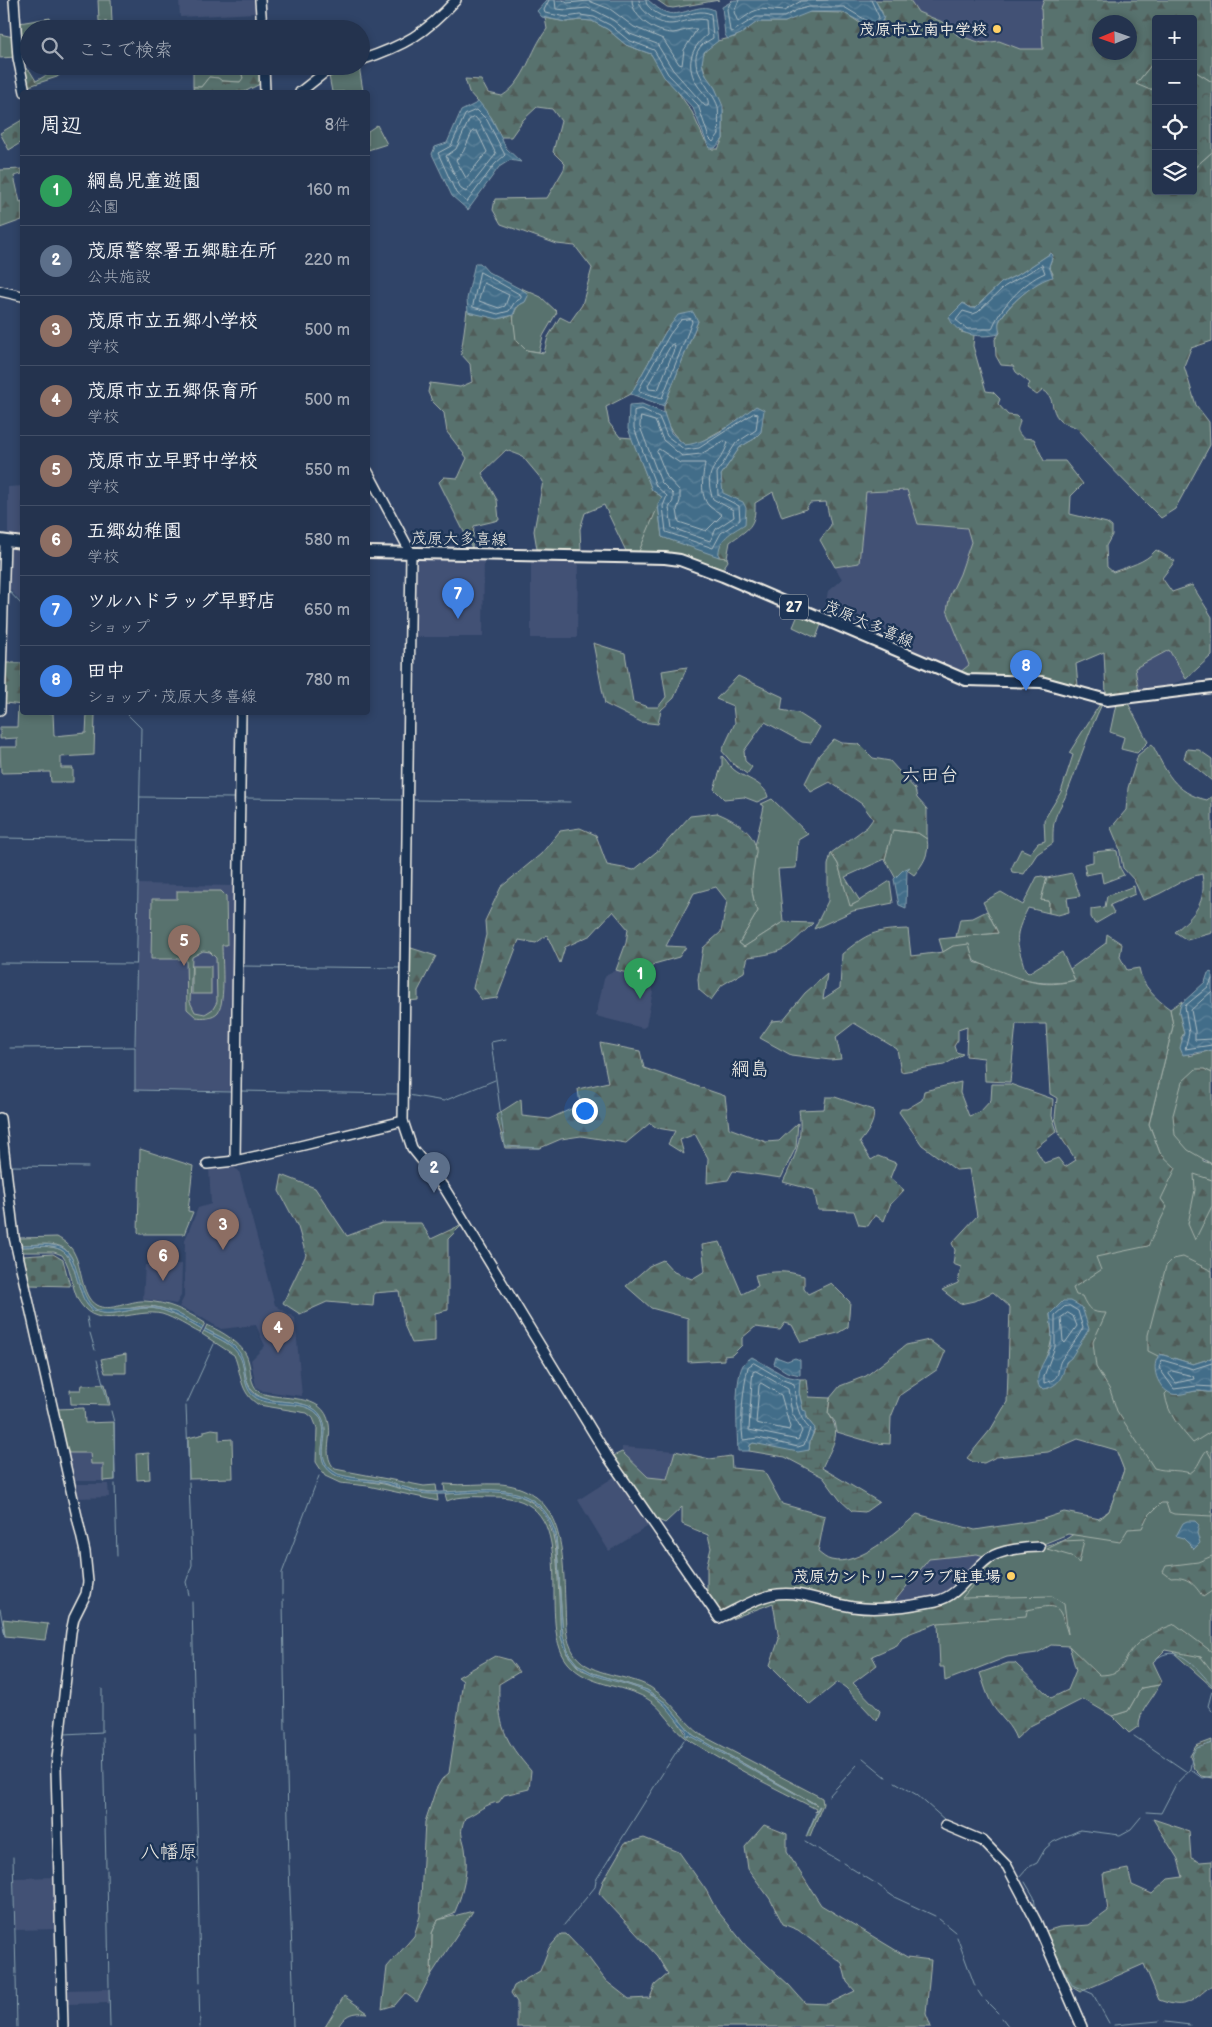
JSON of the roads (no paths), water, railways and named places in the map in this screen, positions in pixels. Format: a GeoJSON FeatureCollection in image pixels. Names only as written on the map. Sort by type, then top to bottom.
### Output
{"type":"FeatureCollection","features":[{"type":"Feature","properties":{"kind":"main road"},"geometry":{"type":"LineString","coordinates":[[3,540],[20,543]]}},
{"type":"Feature","properties":{"kind":"main road","name":"茂原大多喜線"},"geometry":{"type":"LineString","coordinates":[[370,552],[665,558],[680,560],[723,576],[966,680],[1041,682],[1107,700],[1212,687]]}},
{"type":"Feature","properties":{"kind":"street"},"geometry":{"type":"LineString","coordinates":[[14,0],[20,66]]}},
{"type":"Feature","properties":{"kind":"street"},"geometry":{"type":"LineString","coordinates":[[260,0],[261,20]]}},
{"type":"Feature","properties":{"kind":"street"},"geometry":{"type":"LineString","coordinates":[[370,56],[415,38],[441,16],[456,0]]}},
{"type":"Feature","properties":{"kind":"street"},"geometry":{"type":"LineString","coordinates":[[22,75],[26,90]]}},
{"type":"Feature","properties":{"kind":"street"},"geometry":{"type":"LineString","coordinates":[[264,75],[265,90]]}},
{"type":"Feature","properties":{"kind":"street"},"geometry":{"type":"LineString","coordinates":[[302,90],[320,75]]}},
{"type":"Feature","properties":{"kind":"street"},"geometry":{"type":"LineString","coordinates":[[0,291],[20,296]]}},
{"type":"Feature","properties":{"kind":"street"},"geometry":{"type":"LineString","coordinates":[[370,476],[411,553],[403,1121],[412,1148],[445,1189],[608,1457],[719,1618],[762,1597],[773,1594],[806,1594],[833,1603],[867,1608],[938,1600],[953,1594],[989,1558],[997,1554],[1040,1547]]}},
{"type":"Feature","properties":{"kind":"street"},"geometry":{"type":"LineString","coordinates":[[0,710],[4,585],[3,540]]}},
{"type":"Feature","properties":{"kind":"street"},"geometry":{"type":"LineString","coordinates":[[235,1161],[241,715]]}},
{"type":"Feature","properties":{"kind":"street"},"geometry":{"type":"LineString","coordinates":[[0,1118],[14,1237],[72,1489],[88,1574],[86,1594],[74,1618],[71,1632],[56,1768],[63,2027]]}},
{"type":"Feature","properties":{"kind":"street"},"geometry":{"type":"LineString","coordinates":[[207,1164],[235,1161],[403,1121]]}},
{"type":"Feature","properties":{"kind":"street"},"geometry":{"type":"LineString","coordinates":[[945,1825],[983,1842],[1007,1866],[1036,1921],[1082,2027]]}},
{"type":"Feature","properties":{"kind":"water"},"geometry":{"type":"Polygon","coordinates":[[[547,0],[648,0],[662,11],[674,14],[697,8],[714,10],[718,41],[704,52],[702,63],[705,74],[715,88],[723,106],[723,139],[715,148],[709,148],[693,108],[664,77],[651,54],[626,45],[607,29],[592,21],[566,22],[542,17],[537,11],[547,0]]]}},
{"type":"Feature","properties":{"kind":"water"},"geometry":{"type":"Polygon","coordinates":[[[734,0],[875,0],[884,17],[878,29],[872,31],[861,22],[842,12],[810,12],[785,22],[757,22],[741,34],[728,39],[725,35],[722,7],[734,0]]]}},
{"type":"Feature","properties":{"kind":"water"},"geometry":{"type":"Polygon","coordinates":[[[479,102],[491,117],[506,148],[521,162],[510,160],[499,167],[468,210],[452,196],[432,154],[435,147],[447,143],[461,111],[479,102]]]}},
{"type":"Feature","properties":{"kind":"water"},"geometry":{"type":"Polygon","coordinates":[[[1051,253],[1053,255],[1049,266],[1053,277],[1038,283],[1014,302],[999,322],[999,334],[978,336],[963,332],[952,324],[949,317],[963,303],[971,308],[975,308],[1001,283],[1021,273],[1051,253]]]}},
{"type":"Feature","properties":{"kind":"water"},"geometry":{"type":"Polygon","coordinates":[[[475,263],[480,263],[488,272],[526,292],[528,296],[525,302],[517,306],[513,315],[498,319],[468,312],[467,299],[475,263]]]}},
{"type":"Feature","properties":{"kind":"water"},"geometry":{"type":"Polygon","coordinates":[[[693,312],[698,321],[664,406],[631,394],[666,331],[678,315],[693,312]]]}},
{"type":"Feature","properties":{"kind":"water"},"geometry":{"type":"Polygon","coordinates":[[[642,404],[664,413],[671,433],[685,445],[705,440],[756,406],[764,410],[761,432],[754,439],[740,447],[721,475],[723,493],[743,502],[746,508],[745,524],[726,537],[720,545],[719,557],[662,537],[658,504],[662,497],[652,490],[628,429],[629,405],[642,404]]]}},
{"type":"Feature","properties":{"kind":"water"},"geometry":{"type":"Polygon","coordinates":[[[910,867],[907,870],[906,908],[899,905],[894,879],[903,870],[910,867]]]}},
{"type":"Feature","properties":{"kind":"water"},"geometry":{"type":"Polygon","coordinates":[[[1212,972],[1212,1050],[1183,1055],[1180,1048],[1184,1033],[1179,1012],[1181,1004],[1205,982],[1208,973],[1212,972]]]}},
{"type":"Feature","properties":{"kind":"water"},"geometry":{"type":"Polygon","coordinates":[[[21,1245],[57,1246],[65,1250],[71,1256],[75,1265],[85,1295],[90,1304],[97,1310],[155,1307],[175,1312],[203,1327],[202,1330],[171,1313],[158,1309],[144,1308],[114,1313],[93,1310],[91,1312],[82,1294],[73,1266],[63,1251],[52,1247],[21,1247],[21,1245]]]}},
{"type":"Feature","properties":{"kind":"water"},"geometry":{"type":"Polygon","coordinates":[[[1063,1301],[1071,1301],[1082,1307],[1089,1329],[1071,1358],[1066,1362],[1064,1371],[1057,1383],[1044,1389],[1040,1388],[1038,1378],[1051,1347],[1050,1314],[1063,1301]]]}},
{"type":"Feature","properties":{"kind":"water"},"geometry":{"type":"Polygon","coordinates":[[[205,1329],[234,1345],[242,1358],[249,1386],[256,1395],[272,1400],[300,1403],[316,1410],[321,1416],[324,1424],[325,1432],[323,1454],[325,1461],[329,1468],[338,1474],[387,1482],[427,1492],[502,1490],[520,1494],[535,1502],[547,1514],[556,1534],[558,1557],[555,1539],[548,1518],[536,1505],[522,1497],[505,1493],[487,1492],[425,1494],[383,1483],[356,1481],[332,1473],[323,1461],[322,1454],[324,1432],[320,1417],[314,1411],[307,1408],[272,1403],[256,1398],[248,1389],[243,1365],[238,1354],[227,1343],[204,1331],[205,1329]]]}},
{"type":"Feature","properties":{"kind":"water"},"geometry":{"type":"Polygon","coordinates":[[[1160,1354],[1193,1364],[1212,1358],[1211,1392],[1198,1391],[1172,1394],[1167,1391],[1159,1382],[1155,1371],[1155,1365],[1160,1354]]]}},
{"type":"Feature","properties":{"kind":"water"},"geometry":{"type":"Polygon","coordinates":[[[752,1357],[785,1376],[800,1379],[799,1392],[803,1410],[806,1411],[807,1419],[815,1428],[809,1450],[798,1452],[753,1443],[750,1445],[749,1451],[738,1451],[738,1382],[743,1365],[752,1357]]]}},
{"type":"Feature","properties":{"kind":"water"},"geometry":{"type":"Polygon","coordinates":[[[776,1357],[787,1361],[795,1358],[800,1360],[800,1375],[787,1372],[774,1364],[776,1357]]]}},
{"type":"Feature","properties":{"kind":"water"},"geometry":{"type":"Polygon","coordinates":[[[1195,1521],[1199,1525],[1197,1533],[1200,1543],[1194,1549],[1183,1538],[1176,1536],[1183,1523],[1195,1521]]]}},
{"type":"Feature","properties":{"kind":"water"},"geometry":{"type":"Polygon","coordinates":[[[559,1581],[563,1636],[569,1654],[577,1664],[593,1673],[647,1690],[666,1703],[693,1735],[814,1804],[689,1735],[688,1737],[685,1735],[687,1732],[670,1712],[650,1694],[637,1688],[597,1676],[585,1671],[575,1663],[567,1652],[561,1637],[559,1581]]]}},
{"type":"Feature","properties":{"kind":"waterway"},"geometry":{"type":"LineString","coordinates":[[7,589],[20,603]]}},
{"type":"Feature","properties":{"kind":"waterway"},"geometry":{"type":"LineString","coordinates":[[128,715],[141,728],[135,1045]]}},
{"type":"Feature","properties":{"kind":"waterway"},"geometry":{"type":"LineString","coordinates":[[140,797],[234,798]]}},
{"type":"Feature","properties":{"kind":"waterway"},"geometry":{"type":"LineString","coordinates":[[245,798],[403,800]]}},
{"type":"Feature","properties":{"kind":"waterway"},"geometry":{"type":"LineString","coordinates":[[413,800],[570,802]]}},
{"type":"Feature","properties":{"kind":"waterway"},"geometry":{"type":"LineString","coordinates":[[0,838],[138,840]]}},
{"type":"Feature","properties":{"kind":"waterway"},"geometry":{"type":"LineString","coordinates":[[0,963],[136,964]]}},
{"type":"Feature","properties":{"kind":"waterway"},"geometry":{"type":"LineString","coordinates":[[242,966],[401,968]]}},
{"type":"Feature","properties":{"kind":"waterway"},"geometry":{"type":"LineString","coordinates":[[506,1039],[491,1042],[505,1146],[540,1148]]}},
{"type":"Feature","properties":{"kind":"waterway"},"geometry":{"type":"LineString","coordinates":[[10,1048],[135,1047],[135,1090],[231,1092]]}},
{"type":"Feature","properties":{"kind":"waterway"},"geometry":{"type":"LineString","coordinates":[[408,1095],[444,1101],[495,1080]]}},
{"type":"Feature","properties":{"kind":"waterway"},"geometry":{"type":"LineString","coordinates":[[241,1091],[397,1094]]}},
{"type":"Feature","properties":{"kind":"waterway"},"geometry":{"type":"LineString","coordinates":[[10,1166],[88,1167]]}},
{"type":"Feature","properties":{"kind":"waterway"},"geometry":{"type":"LineString","coordinates":[[87,1317],[89,1328]]}},
{"type":"Feature","properties":{"kind":"waterway"},"geometry":{"type":"LineString","coordinates":[[90,1333],[95,1350]]}},
{"type":"Feature","properties":{"kind":"waterway"},"geometry":{"type":"LineString","coordinates":[[187,1403],[214,1344]]}},
{"type":"Feature","properties":{"kind":"waterway"},"geometry":{"type":"LineString","coordinates":[[97,1360],[108,1403]]}},
{"type":"Feature","properties":{"kind":"waterway"},"geometry":{"type":"LineString","coordinates":[[186,1406],[189,1479]]}},
{"type":"Feature","properties":{"kind":"waterway"},"geometry":{"type":"LineString","coordinates":[[111,1411],[114,1422],[115,1480]]}},
{"type":"Feature","properties":{"kind":"waterway"},"geometry":{"type":"LineString","coordinates":[[316,1484],[319,1476]]}},
{"type":"Feature","properties":{"kind":"waterway"},"geometry":{"type":"LineString","coordinates":[[189,1482],[192,1565],[186,1582],[189,1595]]}},
{"type":"Feature","properties":{"kind":"waterway"},"geometry":{"type":"LineString","coordinates":[[115,1484],[117,1556]]}},
{"type":"Feature","properties":{"kind":"waterway"},"geometry":{"type":"LineString","coordinates":[[282,1595],[282,1573],[315,1486]]}},
{"type":"Feature","properties":{"kind":"waterway"},"geometry":{"type":"LineString","coordinates":[[283,1599],[285,1730]]}},
{"type":"Feature","properties":{"kind":"waterway"},"geometry":{"type":"LineString","coordinates":[[192,1602],[195,1731]]}},
{"type":"Feature","properties":{"kind":"waterway"},"geometry":{"type":"LineString","coordinates":[[0,1609],[5,1636]]}},
{"type":"Feature","properties":{"kind":"waterway"},"geometry":{"type":"LineString","coordinates":[[1155,1660],[1171,1653],[1179,1655],[1193,1665],[1212,1685]]}},
{"type":"Feature","properties":{"kind":"waterway"},"geometry":{"type":"LineString","coordinates":[[65,1734],[102,1732],[102,1689]]}},
{"type":"Feature","properties":{"kind":"waterway"},"geometry":{"type":"LineString","coordinates":[[1212,1691],[1208,1706],[1212,1711]]}},
{"type":"Feature","properties":{"kind":"waterway"},"geometry":{"type":"LineString","coordinates":[[286,1732],[289,1863]]}},
{"type":"Feature","properties":{"kind":"waterway"},"geometry":{"type":"LineString","coordinates":[[195,1736],[198,1865]]}},
{"type":"Feature","properties":{"kind":"waterway"},"geometry":{"type":"LineString","coordinates":[[1134,1736],[1187,1772]]}},
{"type":"Feature","properties":{"kind":"waterway"},"geometry":{"type":"LineString","coordinates":[[103,1737],[106,1868]]}},
{"type":"Feature","properties":{"kind":"waterway"},"geometry":{"type":"LineString","coordinates":[[666,1768],[684,1740]]}},
{"type":"Feature","properties":{"kind":"waterway"},"geometry":{"type":"LineString","coordinates":[[1147,1812],[1161,1813],[1176,1784],[1190,1769],[1193,1753],[1197,1748],[1212,1743]]}},
{"type":"Feature","properties":{"kind":"waterway"},"geometry":{"type":"LineString","coordinates":[[863,1758],[886,1777]]}},
{"type":"Feature","properties":{"kind":"waterway"},"geometry":{"type":"LineString","coordinates":[[829,1796],[857,1765]]}},
{"type":"Feature","properties":{"kind":"waterway"},"geometry":{"type":"LineString","coordinates":[[1191,1770],[1202,1778],[1212,1776]]}},
{"type":"Feature","properties":{"kind":"waterway"},"geometry":{"type":"LineString","coordinates":[[564,1925],[595,1887],[596,1880],[664,1771]]}},
{"type":"Feature","properties":{"kind":"waterway"},"geometry":{"type":"LineString","coordinates":[[895,1782],[917,1795],[945,1820]]}},
{"type":"Feature","properties":{"kind":"waterway"},"geometry":{"type":"LineString","coordinates":[[807,1834],[819,1806]]}},
{"type":"Feature","properties":{"kind":"waterway"},"geometry":{"type":"LineString","coordinates":[[1019,1877],[1027,1868],[1037,1863],[1045,1849],[1053,1842],[1080,1830],[1120,1835],[1131,1829],[1141,1817]]}},
{"type":"Feature","properties":{"kind":"waterway"},"geometry":{"type":"LineString","coordinates":[[985,1838],[991,1842]]}},
{"type":"Feature","properties":{"kind":"waterway"},"geometry":{"type":"LineString","coordinates":[[805,1842],[815,1848]]}},
{"type":"Feature","properties":{"kind":"waterway"},"geometry":{"type":"LineString","coordinates":[[995,1846],[1000,1853]]}},
{"type":"Feature","properties":{"kind":"waterway"},"geometry":{"type":"LineString","coordinates":[[818,1849],[839,1861]]}},
{"type":"Feature","properties":{"kind":"waterway"},"geometry":{"type":"LineString","coordinates":[[13,1857],[16,1974]]}},
{"type":"Feature","properties":{"kind":"waterway"},"geometry":{"type":"LineString","coordinates":[[843,1863],[859,1873]]}},
{"type":"Feature","properties":{"kind":"waterway"},"geometry":{"type":"LineString","coordinates":[[289,1865],[293,1983]]}},
{"type":"Feature","properties":{"kind":"waterway"},"geometry":{"type":"LineString","coordinates":[[198,1869],[200,1983]]}},
{"type":"Feature","properties":{"kind":"waterway"},"geometry":{"type":"LineString","coordinates":[[107,1870],[109,1987]]}},
{"type":"Feature","properties":{"kind":"waterway"},"geometry":{"type":"LineString","coordinates":[[862,1875],[875,1883]]}},
{"type":"Feature","properties":{"kind":"waterway"},"geometry":{"type":"LineString","coordinates":[[1025,1882],[1034,1897],[1036,1911]]}},
{"type":"Feature","properties":{"kind":"waterway"},"geometry":{"type":"LineString","coordinates":[[878,1885],[882,1888]]}},
{"type":"Feature","properties":{"kind":"waterway"},"geometry":{"type":"LineString","coordinates":[[884,1890],[894,1897],[935,1916]]}},
{"type":"Feature","properties":{"kind":"waterway"},"geometry":{"type":"LineString","coordinates":[[939,1919],[955,1932]]}},
{"type":"Feature","properties":{"kind":"waterway"},"geometry":{"type":"LineString","coordinates":[[957,1937],[975,1986]]}},
{"type":"Feature","properties":{"kind":"waterway"},"geometry":{"type":"LineString","coordinates":[[1049,1940],[1072,1985],[1093,1994],[1109,2023]]}},
{"type":"Feature","properties":{"kind":"waterway"},"geometry":{"type":"LineString","coordinates":[[16,1976],[17,2027]]}},
{"type":"Feature","properties":{"kind":"waterway"},"geometry":{"type":"LineString","coordinates":[[292,1984],[293,2027]]}},
{"type":"Feature","properties":{"kind":"waterway"},"geometry":{"type":"LineString","coordinates":[[109,1989],[110,2027]]}},
{"type":"Feature","properties":{"kind":"waterway"},"geometry":{"type":"LineString","coordinates":[[199,1989],[200,2027]]}},
{"type":"Feature","properties":{"kind":"waterway"},"geometry":{"type":"LineString","coordinates":[[978,1991],[982,1997]]}},
{"type":"Feature","properties":{"kind":"waterway"},"geometry":{"type":"LineString","coordinates":[[986,2001],[998,2013]]}},
{"type":"Feature","properties":{"kind":"waterway"},"geometry":{"type":"LineString","coordinates":[[1002,2018],[1009,2027]]}},
{"type":"Feature","properties":{"kind":"waterway"},"geometry":{"type":"LineString","coordinates":[[1114,2025],[1159,2021]]}},
{"type":"Feature","properties":{"kind":"waterway"},"geometry":{"type":"LineString","coordinates":[[1165,2022],[1190,2025]]}},
{"type":"Feature","properties":{"kind":"place","name":"茂原市立南中学校"},"geometry":{"type":"Point","coordinates":[997,29]}},
{"type":"Feature","properties":{"kind":"place","name":"ツルハドラッグ早野店"},"geometry":{"type":"Point","coordinates":[458,619]}},
{"type":"Feature","properties":{"kind":"place","name":"田中"},"geometry":{"type":"Point","coordinates":[1026,691]}},
{"type":"Feature","properties":{"kind":"place","name":"茂原市立早野中学校"},"geometry":{"type":"Point","coordinates":[184,966]}},
{"type":"Feature","properties":{"kind":"place","name":"綱島児童遊園"},"geometry":{"type":"Point","coordinates":[640,999]}},
{"type":"Feature","properties":{"kind":"place","name":"茂原警察署五郷駐在所"},"geometry":{"type":"Point","coordinates":[434,1193]}},
{"type":"Feature","properties":{"kind":"place","name":"茂原市立五郷小学校"},"geometry":{"type":"Point","coordinates":[223,1250]}},
{"type":"Feature","properties":{"kind":"place","name":"五郷幼稚園"},"geometry":{"type":"Point","coordinates":[163,1281]}},
{"type":"Feature","properties":{"kind":"place","name":"茂原市立五郷保育所"},"geometry":{"type":"Point","coordinates":[278,1353]}},
{"type":"Feature","properties":{"kind":"place","name":"茂原カントリークラブ駐車場"},"geometry":{"type":"Point","coordinates":[1011,1576]}},
{"type":"Feature","properties":{"kind":"district","name":"六田台"},"geometry":{"type":"Point","coordinates":[930,774]}},
{"type":"Feature","properties":{"kind":"district","name":"綱島"},"geometry":{"type":"Point","coordinates":[750,1068]}},
{"type":"Feature","properties":{"kind":"district","name":"八幡原"},"geometry":{"type":"Point","coordinates":[169,1851]}}]}
